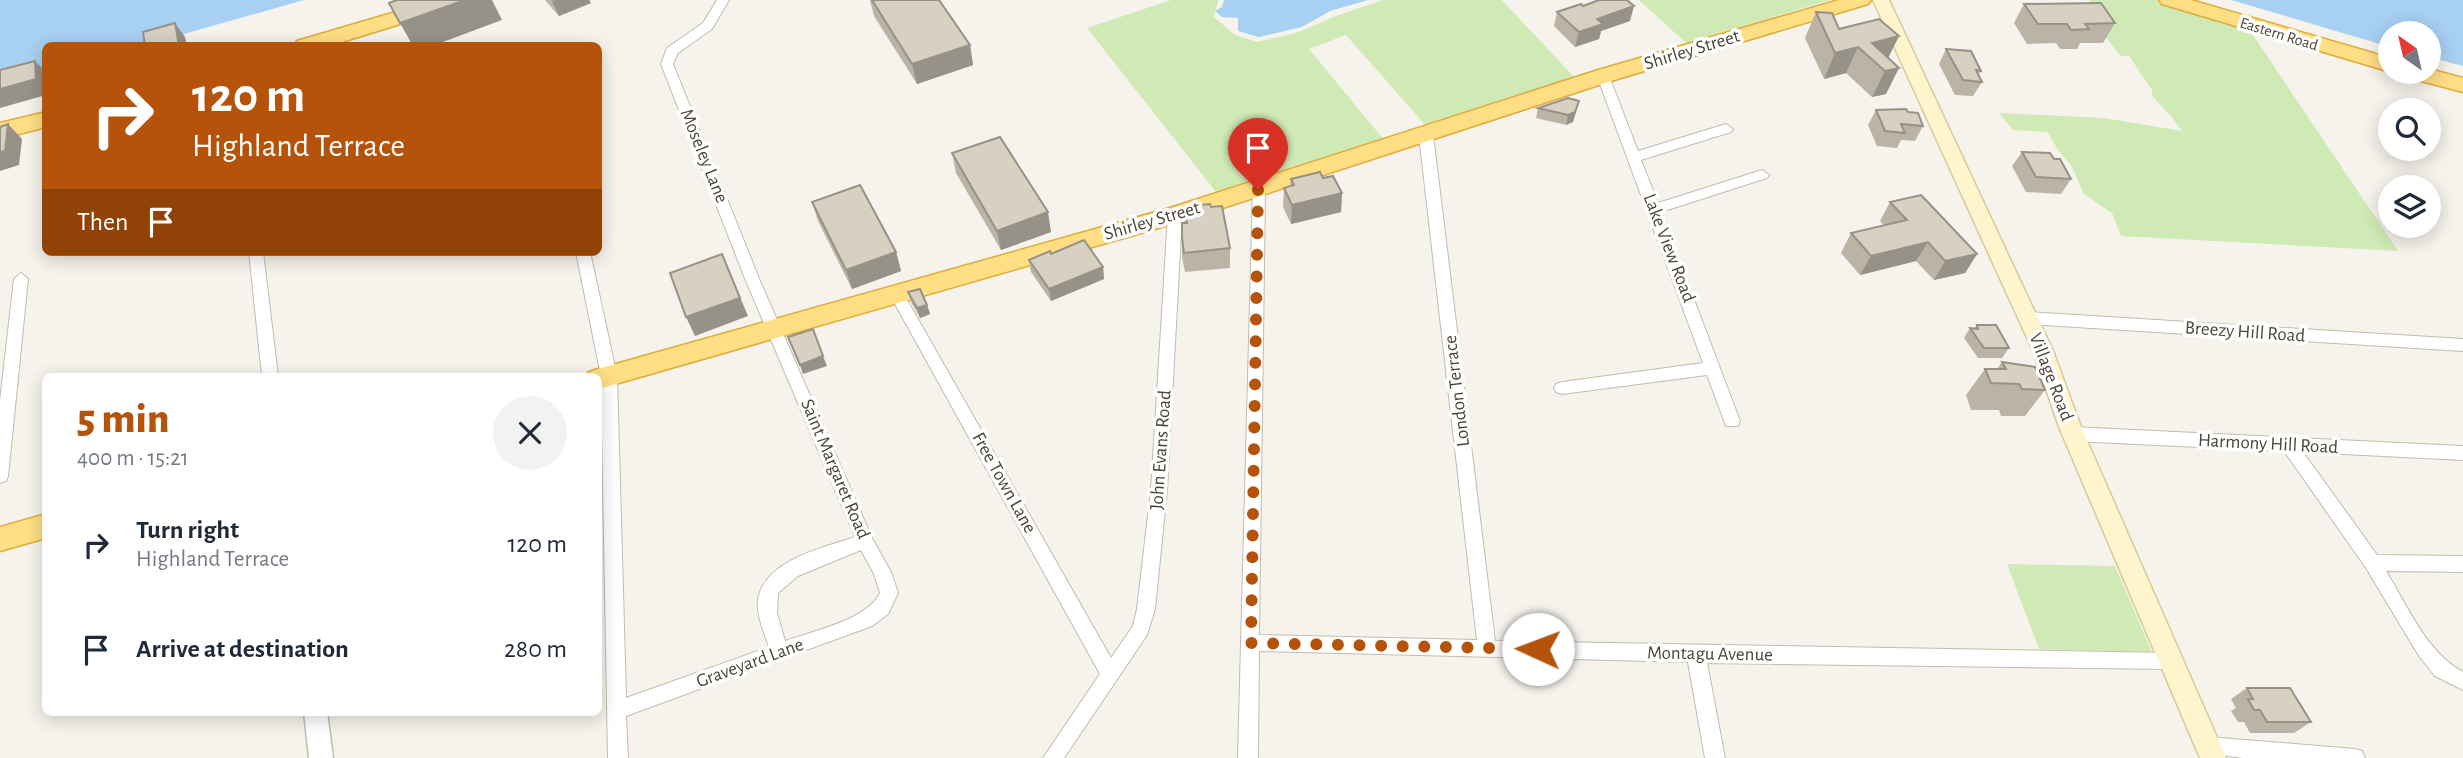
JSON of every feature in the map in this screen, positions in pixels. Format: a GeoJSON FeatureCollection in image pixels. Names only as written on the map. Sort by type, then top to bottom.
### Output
{"type":"FeatureCollection","features":[{"type":"Feature","properties":{"kind":"highway"},"geometry":{"type":"LineString","coordinates":[[330,42],[349,39],[458,0]]}},
{"type":"Feature","properties":{"kind":"highway","name":"Shirley Street"},"geometry":{"type":"LineString","coordinates":[[604,377],[1175,215],[1603,76],[1861,0]]}},
{"type":"Feature","properties":{"kind":"highway","name":"Eastern Road"},"geometry":{"type":"LineString","coordinates":[[2169,0],[2378,61]]}},
{"type":"Feature","properties":{"kind":"highway"},"geometry":{"type":"LineString","coordinates":[[2441,79],[2463,85]]}},
{"type":"Feature","properties":{"kind":"highway"},"geometry":{"type":"LineString","coordinates":[[0,131],[42,120]]}},
{"type":"Feature","properties":{"kind":"highway"},"geometry":{"type":"LineString","coordinates":[[0,539],[42,527]]}},
{"type":"Feature","properties":{"kind":"main road","name":"Village Road"},"geometry":{"type":"LineString","coordinates":[[1881,0],[2028,318],[2073,434],[2210,752]]}},
{"type":"Feature","properties":{"kind":"street","name":"Moseley Lane"},"geometry":{"type":"LineString","coordinates":[[723,0],[708,26],[672,51],[667,64],[753,282],[775,330]]}},
{"type":"Feature","properties":{"kind":"street","name":"Lake View Road"},"geometry":{"type":"LineString","coordinates":[[1603,76],[1655,209],[1732,421]]}},
{"type":"Feature","properties":{"kind":"street"},"geometry":{"type":"LineString","coordinates":[[1634,157],[1726,129]]}},
{"type":"Feature","properties":{"kind":"street","name":"London Terrace"},"geometry":{"type":"LineString","coordinates":[[1426,135],[1487,648]]}},
{"type":"Feature","properties":{"kind":"street"},"geometry":{"type":"LineString","coordinates":[[1655,209],[1762,175]]}},
{"type":"Feature","properties":{"kind":"street"},"geometry":{"type":"LineString","coordinates":[[1248,758],[1258,190]]}},
{"type":"Feature","properties":{"kind":"street","name":"John Evans Road"},"geometry":{"type":"LineString","coordinates":[[1053,758],[1141,629],[1146,609],[1160,490],[1175,215]]}},
{"type":"Feature","properties":{"kind":"street"},"geometry":{"type":"LineString","coordinates":[[256,256],[270,373]]}},
{"type":"Feature","properties":{"kind":"street"},"geometry":{"type":"LineString","coordinates":[[584,256],[604,377],[606,571],[618,758]]}},
{"type":"Feature","properties":{"kind":"street"},"geometry":{"type":"LineString","coordinates":[[0,476],[21,279]]}},
{"type":"Feature","properties":{"kind":"street","name":"Free Town Lane"},"geometry":{"type":"LineString","coordinates":[[897,295],[1109,673]]}},
{"type":"Feature","properties":{"kind":"street","name":"Breezy Hill Road"},"geometry":{"type":"LineString","coordinates":[[2028,318],[2463,345]]}},
{"type":"Feature","properties":{"kind":"street","name":"Saint Margaret Road"},"geometry":{"type":"LineString","coordinates":[[775,330],[865,541],[888,586],[889,593],[882,608]]}},
{"type":"Feature","properties":{"kind":"street"},"geometry":{"type":"LineString","coordinates":[[1562,388],[1714,368]]}},
{"type":"Feature","properties":{"kind":"street","name":"Harmony Hill Road"},"geometry":{"type":"LineString","coordinates":[[2073,434],[2463,453]]}},
{"type":"Feature","properties":{"kind":"street"},"geometry":{"type":"LineString","coordinates":[[2289,444],[2372,563],[2425,650],[2442,670],[2463,681]]}},
{"type":"Feature","properties":{"kind":"street"},"geometry":{"type":"LineString","coordinates":[[780,653],[766,600],[774,582],[797,567],[865,541]]}},
{"type":"Feature","properties":{"kind":"street"},"geometry":{"type":"LineString","coordinates":[[2372,563],[2463,564]]}},
{"type":"Feature","properties":{"kind":"street","name":"Graveyard Lane"},"geometry":{"type":"LineString","coordinates":[[615,711],[866,620],[882,608]]}},
{"type":"Feature","properties":{"kind":"street","name":"Montagu Avenue"},"geometry":{"type":"LineString","coordinates":[[1251,643],[1696,654],[2169,661]]}},
{"type":"Feature","properties":{"kind":"street"},"geometry":{"type":"LineString","coordinates":[[1696,654],[1715,758]]}},
{"type":"Feature","properties":{"kind":"street"},"geometry":{"type":"LineString","coordinates":[[316,716],[321,758]]}},
{"type":"Feature","properties":{"kind":"street"},"geometry":{"type":"LineString","coordinates":[[2210,752],[2355,758]]}},
{"type":"Feature","properties":{"kind":"green space"},"geometry":{"type":"Polygon","coordinates":[[[1171,0],[1218,0],[1214,17],[1235,35],[1257,42],[1296,33],[1383,0],[1502,0],[1575,78],[1427,127],[1346,35],[1309,49],[1385,141],[1216,192],[1087,28],[1171,0]]]}},
{"type":"Feature","properties":{"kind":"green space"},"geometry":{"type":"Polygon","coordinates":[[[1639,0],[1830,0],[1686,43],[1639,0]]]}},
{"type":"Feature","properties":{"kind":"green space"},"geometry":{"type":"Polygon","coordinates":[[[2091,0],[2155,0],[2249,29],[2378,221],[2378,238],[2389,238],[2398,251],[2121,236],[2112,213],[2084,194],[2072,167],[2048,132],[2013,130],[1999,113],[2104,118],[2182,131],[2152,96],[2152,90],[2129,56],[2121,56],[2098,28],[2086,5],[2091,0]]]}},
{"type":"Feature","properties":{"kind":"green space"},"geometry":{"type":"Polygon","coordinates":[[[2007,564],[2115,566],[2152,652],[2039,649],[2007,564]]]}},
{"type":"Feature","properties":{"kind":"water"},"geometry":{"type":"Polygon","coordinates":[[[0,0],[304,0],[156,42],[42,42],[42,73],[0,85],[0,0]]]}},
{"type":"Feature","properties":{"kind":"water"},"geometry":{"type":"Polygon","coordinates":[[[1224,0],[1368,0],[1330,11],[1302,27],[1259,37],[1238,31],[1238,18],[1222,17],[1215,11],[1222,7],[1224,0]]]}},
{"type":"Feature","properties":{"kind":"water"},"geometry":{"type":"Polygon","coordinates":[[[2231,0],[2463,0],[2463,66],[2441,60],[2441,21],[2378,21],[2378,43],[2231,0]]]}},
{"type":"Feature","properties":{"kind":"building"},"geometry":{"type":"Polygon","coordinates":[[[397,0],[465,0],[400,23],[389,3],[397,0]]]}},
{"type":"Feature","properties":{"kind":"building"},"geometry":{"type":"Polygon","coordinates":[[[872,0],[939,0],[970,45],[912,64],[872,0]]]}},
{"type":"Feature","properties":{"kind":"building"},"geometry":{"type":"Polygon","coordinates":[[[1599,0],[1627,0],[1634,6],[1597,19],[1603,24],[1579,32],[1557,12],[1581,4],[1583,6],[1599,0]]]}},
{"type":"Feature","properties":{"kind":"building"},"geometry":{"type":"Polygon","coordinates":[[[2101,3],[2115,23],[2085,24],[2089,29],[2071,30],[2067,24],[2038,24],[2024,4],[2101,3]]]}},
{"type":"Feature","properties":{"kind":"building"},"geometry":{"type":"Polygon","coordinates":[[[1816,12],[1832,13],[1839,29],[1879,19],[1899,36],[1872,43],[1899,68],[1885,71],[1858,47],[1835,53],[1816,12]]]}},
{"type":"Feature","properties":{"kind":"building"},"geometry":{"type":"Polygon","coordinates":[[[175,23],[178,42],[144,42],[143,32],[175,23]]]}},
{"type":"Feature","properties":{"kind":"building"},"geometry":{"type":"Polygon","coordinates":[[[1946,49],[1971,51],[1981,71],[1976,70],[1982,82],[1963,80],[1946,49]]]}},
{"type":"Feature","properties":{"kind":"building"},"geometry":{"type":"Polygon","coordinates":[[[35,61],[36,79],[0,89],[0,70],[35,61]]]}},
{"type":"Feature","properties":{"kind":"building"},"geometry":{"type":"Polygon","coordinates":[[[1568,98],[1579,101],[1575,112],[1568,115],[1538,108],[1568,98]]]}},
{"type":"Feature","properties":{"kind":"building"},"geometry":{"type":"Polygon","coordinates":[[[1906,109],[1908,112],[1918,113],[1923,126],[1901,124],[1905,133],[1885,131],[1876,110],[1906,109]]]}},
{"type":"Feature","properties":{"kind":"building"},"geometry":{"type":"Polygon","coordinates":[[[8,124],[5,151],[0,152],[0,127],[8,124]]]}},
{"type":"Feature","properties":{"kind":"building"},"geometry":{"type":"Polygon","coordinates":[[[1000,137],[1048,212],[997,231],[952,153],[1000,137]]]}},
{"type":"Feature","properties":{"kind":"building"},"geometry":{"type":"Polygon","coordinates":[[[2022,152],[2050,153],[2054,159],[2060,159],[2071,179],[2036,177],[2022,152]]]}},
{"type":"Feature","properties":{"kind":"building"},"geometry":{"type":"Polygon","coordinates":[[[1320,172],[1323,178],[1333,176],[1342,193],[1292,205],[1284,188],[1294,185],[1291,179],[1320,172]]]}},
{"type":"Feature","properties":{"kind":"building"},"geometry":{"type":"Polygon","coordinates":[[[860,185],[896,252],[846,270],[812,202],[860,185]]]}},
{"type":"Feature","properties":{"kind":"building"},"geometry":{"type":"Polygon","coordinates":[[[1921,195],[1977,254],[1945,261],[1928,242],[1871,256],[1851,233],[1907,220],[1890,202],[1921,195]]]}},
{"type":"Feature","properties":{"kind":"building"},"geometry":{"type":"Polygon","coordinates":[[[1210,204],[1211,207],[1222,206],[1230,248],[1184,253],[1182,223],[1187,223],[1185,213],[1192,212],[1191,206],[1210,204]]]}},
{"type":"Feature","properties":{"kind":"building"},"geometry":{"type":"Polygon","coordinates":[[[1084,240],[1103,267],[1049,289],[1029,260],[1084,240]]]}},
{"type":"Feature","properties":{"kind":"building"},"geometry":{"type":"Polygon","coordinates":[[[722,254],[740,298],[686,317],[670,273],[722,254]]]}},
{"type":"Feature","properties":{"kind":"building"},"geometry":{"type":"Polygon","coordinates":[[[920,289],[927,305],[917,308],[908,292],[920,289]]]}},
{"type":"Feature","properties":{"kind":"building"},"geometry":{"type":"Polygon","coordinates":[[[1977,325],[1996,325],[2009,348],[1984,348],[1970,328],[1978,329],[1977,325]]]}},
{"type":"Feature","properties":{"kind":"building"},"geometry":{"type":"Polygon","coordinates":[[[813,329],[823,356],[800,365],[788,337],[813,329]]]}},
{"type":"Feature","properties":{"kind":"building"},"geometry":{"type":"Polygon","coordinates":[[[2002,362],[2035,367],[2045,390],[2022,389],[2019,384],[1991,383],[1985,369],[2006,369],[2002,362]]]}},
{"type":"Feature","properties":{"kind":"building"},"geometry":{"type":"Polygon","coordinates":[[[2247,688],[2290,688],[2311,722],[2267,722],[2260,710],[2254,710],[2248,699],[2253,699],[2247,688]]]}},
{"type":"Feature","properties":{"kind":"route"},"geometry":{"type":"LineString","coordinates":[[1258,190],[1251,643],[1538,649]]}}]}
